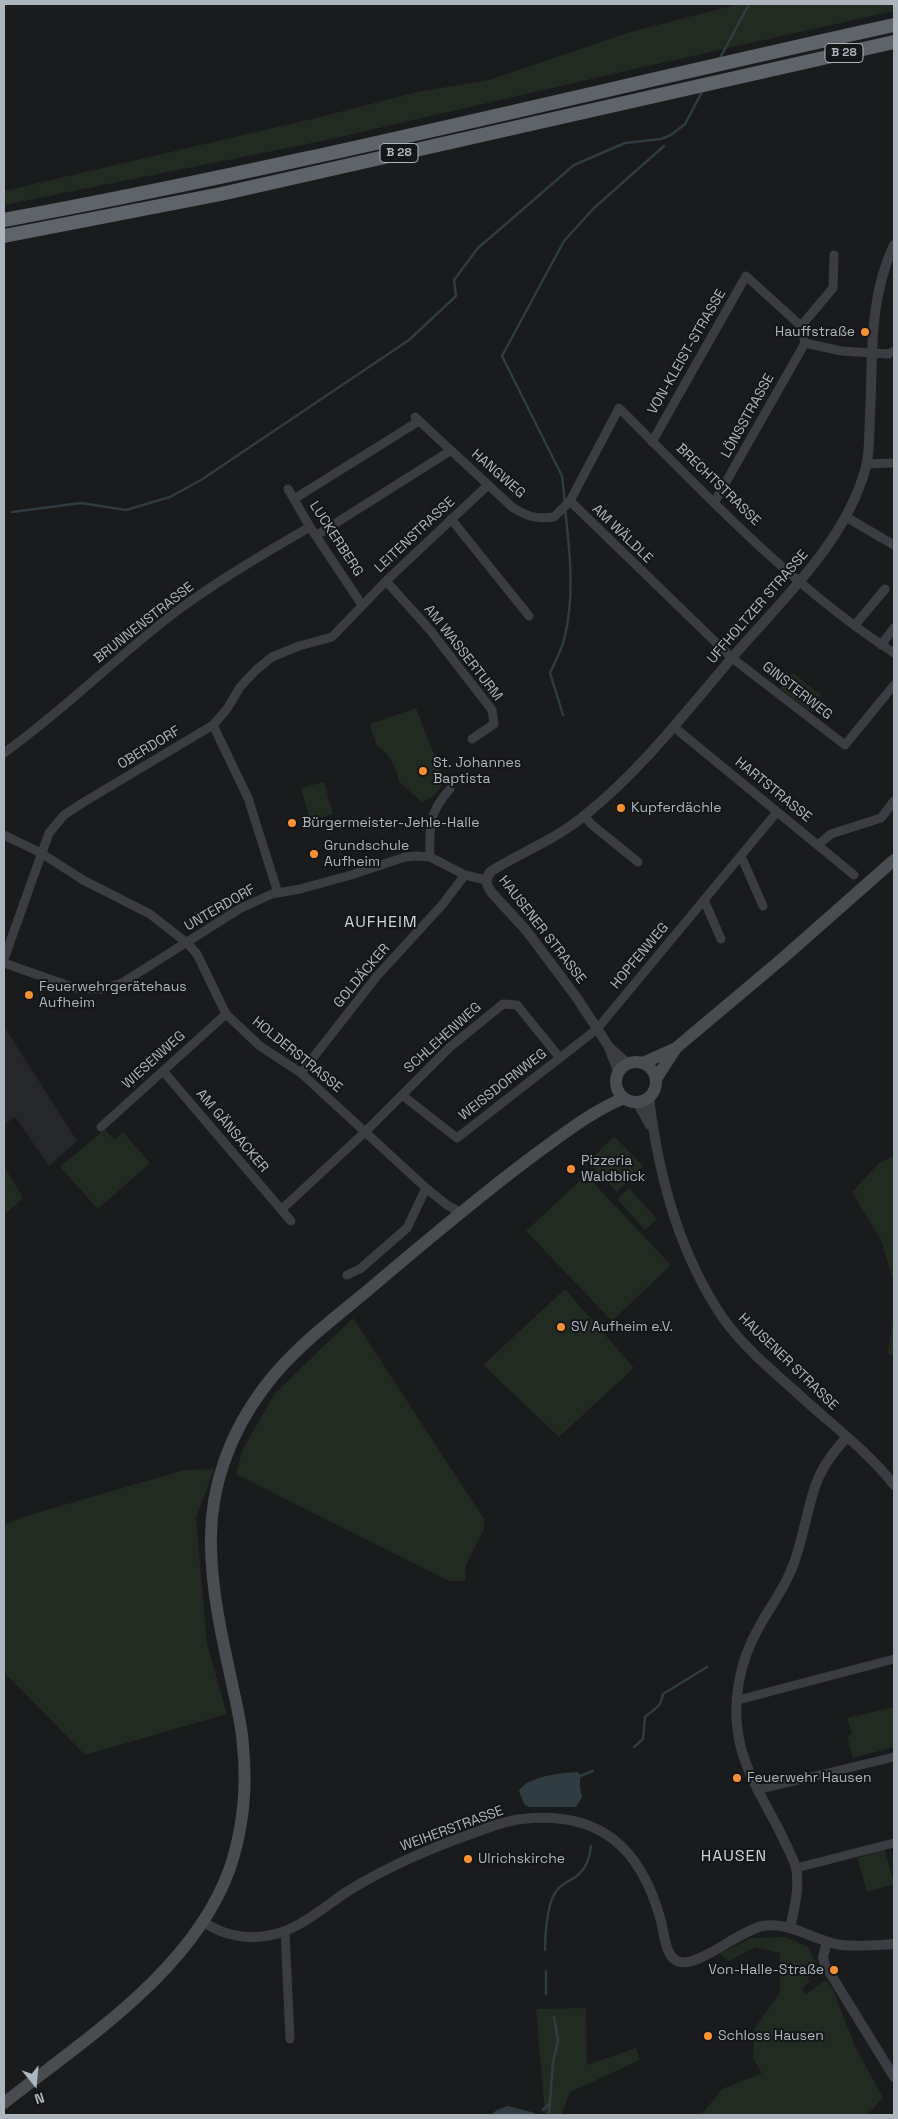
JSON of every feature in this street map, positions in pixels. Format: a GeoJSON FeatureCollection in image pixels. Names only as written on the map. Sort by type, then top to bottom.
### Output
{"type":"FeatureCollection","features":[{"type":"Feature","properties":{"kind":"highway","name":"B 28"},"geometry":{"type":"LineString","coordinates":[[4,220],[231,175],[661,76],[894,26]]}},
{"type":"Feature","properties":{"kind":"highway","name":"B 28"},"geometry":{"type":"LineString","coordinates":[[4,236],[221,194],[894,42]]}},
{"type":"Feature","properties":{"kind":"main road"},"geometry":{"type":"LineString","coordinates":[[596,1110],[621,1074],[676,1048],[783,958],[894,860]]}},
{"type":"Feature","properties":{"kind":"main road"},"geometry":{"type":"LineString","coordinates":[[4,2103],[107,2022],[158,1975],[204,1922],[230,1868],[239,1831],[245,1779],[243,1744],[212,1580],[211,1524],[215,1495],[225,1456],[245,1416],[261,1392],[293,1354],[460,1212],[596,1110],[624,1098],[637,1102],[649,1096],[655,1088],[656,1078],[676,1048]]}},
{"type":"Feature","properties":{"kind":"main road"},"geometry":{"type":"LineString","coordinates":[[643,1064],[652,1070],[656,1078]]}},
{"type":"Feature","properties":{"kind":"main road"},"geometry":{"type":"LineString","coordinates":[[621,1074],[624,1098]]}},
{"type":"Feature","properties":{"kind":"street","name":"UFFHOLTZER STRASSE"},"geometry":{"type":"LineString","coordinates":[[486,880],[490,872],[585,816],[635,768],[674,726],[825,550],[846,517],[860,488],[866,464],[870,406],[870,353],[877,291],[894,246]]}},
{"type":"Feature","properties":{"kind":"street"},"geometry":{"type":"LineString","coordinates":[[834,255],[833,288],[801,326],[805,343],[870,353],[888,354],[894,351]]}},
{"type":"Feature","properties":{"kind":"street","name":"VON-KLEIST-STRASSE"},"geometry":{"type":"LineString","coordinates":[[652,442],[746,276],[801,326]]}},
{"type":"Feature","properties":{"kind":"street","name":"LÖNSSTRASSE"},"geometry":{"type":"LineString","coordinates":[[714,503],[805,343]]}},
{"type":"Feature","properties":{"kind":"street","name":"BRECHTSTRASSE"},"geometry":{"type":"LineString","coordinates":[[570,501],[619,408],[714,503],[799,581],[894,653]]}},
{"type":"Feature","properties":{"kind":"street","name":"HANGWEG"},"geometry":{"type":"LineString","coordinates":[[294,499],[417,419],[488,486],[523,514],[536,519],[554,518],[570,501]]}},
{"type":"Feature","properties":{"kind":"street"},"geometry":{"type":"LineString","coordinates":[[317,535],[450,451]]}},
{"type":"Feature","properties":{"kind":"street"},"geometry":{"type":"LineString","coordinates":[[866,464],[894,463]]}},
{"type":"Feature","properties":{"kind":"street","name":"LEITENSTRASSE"},"geometry":{"type":"LineString","coordinates":[[362,605],[488,486]]}},
{"type":"Feature","properties":{"kind":"street","name":"LUCKERBERG"},"geometry":{"type":"LineString","coordinates":[[288,489],[310,527],[362,605]]}},
{"type":"Feature","properties":{"kind":"street","name":"AM WÄLDLE"},"geometry":{"type":"LineString","coordinates":[[570,501],[732,658]]}},
{"type":"Feature","properties":{"kind":"street"},"geometry":{"type":"LineString","coordinates":[[846,517],[894,545]]}},
{"type":"Feature","properties":{"kind":"street"},"geometry":{"type":"LineString","coordinates":[[451,519],[529,616]]}},
{"type":"Feature","properties":{"kind":"street","name":"BRUNNENSTRASSE"},"geometry":{"type":"LineString","coordinates":[[4,753],[34,731],[180,608],[252,560],[310,527]]}},
{"type":"Feature","properties":{"kind":"street","name":"AM WASSERTURM"},"geometry":{"type":"LineString","coordinates":[[386,581],[428,629],[492,710],[494,724],[472,739]]}},
{"type":"Feature","properties":{"kind":"street"},"geometry":{"type":"LineString","coordinates":[[855,625],[885,589]]}},
{"type":"Feature","properties":{"kind":"street","name":"OBERDORF"},"geometry":{"type":"LineString","coordinates":[[4,961],[49,832],[66,813],[213,726],[240,687],[272,656],[332,637],[362,605]]}},
{"type":"Feature","properties":{"kind":"street"},"geometry":{"type":"LineString","coordinates":[[881,644],[894,628]]}},
{"type":"Feature","properties":{"kind":"street","name":"GINSTERWEG"},"geometry":{"type":"LineString","coordinates":[[732,658],[845,745],[894,685]]}},
{"type":"Feature","properties":{"kind":"street"},"geometry":{"type":"LineString","coordinates":[[213,726],[248,798],[278,893]]}},
{"type":"Feature","properties":{"kind":"street","name":"HARTSTRASSE"},"geometry":{"type":"LineString","coordinates":[[674,726],[777,812],[819,844],[854,875]]}},
{"type":"Feature","properties":{"kind":"street"},"geometry":{"type":"LineString","coordinates":[[430,857],[431,821],[435,808],[450,789]]}},
{"type":"Feature","properties":{"kind":"street"},"geometry":{"type":"LineString","coordinates":[[819,844],[831,834],[881,818],[894,801]]}},
{"type":"Feature","properties":{"kind":"street","name":"HOPFENWEG"},"geometry":{"type":"LineString","coordinates":[[597,1029],[777,812]]}},
{"type":"Feature","properties":{"kind":"street"},"geometry":{"type":"LineString","coordinates":[[585,816],[591,824],[638,862]]}},
{"type":"Feature","properties":{"kind":"street","name":"HOLDERSTRASSE"},"geometry":{"type":"LineString","coordinates":[[4,835],[41,853],[83,880],[150,914],[187,943],[197,954],[226,1014],[260,1046],[301,1073],[426,1188],[460,1212]]}},
{"type":"Feature","properties":{"kind":"street"},"geometry":{"type":"LineString","coordinates":[[740,856],[763,906]]}},
{"type":"Feature","properties":{"kind":"street","name":"UNTERDORF"},"geometry":{"type":"LineString","coordinates":[[4,961],[75,988],[102,989],[122,982],[241,908],[278,893],[351,875],[404,857],[430,857],[465,875],[486,880]]}},
{"type":"Feature","properties":{"kind":"street","name":"GOLDÄCKER"},"geometry":{"type":"LineString","coordinates":[[301,1073],[377,976],[442,906],[465,875]]}},
{"type":"Feature","properties":{"kind":"street","name":"HAUSENER STRASSE"},"geometry":{"type":"LineString","coordinates":[[486,880],[487,886],[492,893],[526,930],[563,978],[609,1047],[621,1074]]}},
{"type":"Feature","properties":{"kind":"street"},"geometry":{"type":"LineString","coordinates":[[704,900],[721,938]]}},
{"type":"Feature","properties":{"kind":"street","name":"SCHLEHENWEG"},"geometry":{"type":"LineString","coordinates":[[366,1131],[450,1047],[503,1004],[517,1005],[560,1058]]}},
{"type":"Feature","properties":{"kind":"street","name":"WIESENWEG"},"geometry":{"type":"LineString","coordinates":[[101,1127],[226,1014]]}},
{"type":"Feature","properties":{"kind":"street","name":"WEISSDORNWEG"},"geometry":{"type":"LineString","coordinates":[[402,1095],[456,1138],[597,1029]]}},
{"type":"Feature","properties":{"kind":"street","name":"AM GÄNSACKER"},"geometry":{"type":"LineString","coordinates":[[163,1071],[291,1221]]}},
{"type":"Feature","properties":{"kind":"street","name":"HAUSENER STRASSE"},"geometry":{"type":"LineString","coordinates":[[649,1096],[652,1128],[665,1189],[685,1247],[710,1297],[724,1319],[745,1344],[794,1391],[847,1437],[894,1485]]}},
{"type":"Feature","properties":{"kind":"street","name":"HAUSENER STRASSE"},"geometry":{"type":"LineString","coordinates":[[637,1102],[652,1128]]}},
{"type":"Feature","properties":{"kind":"street"},"geometry":{"type":"LineString","coordinates":[[280,1210],[366,1131]]}},
{"type":"Feature","properties":{"kind":"street"},"geometry":{"type":"LineString","coordinates":[[346,1275],[360,1269],[407,1228],[426,1188]]}},
{"type":"Feature","properties":{"kind":"street"},"geometry":{"type":"LineString","coordinates":[[847,1437],[835,1451],[816,1483],[801,1543],[792,1569],[779,1596],[753,1638],[737,1689],[737,1727],[751,1777],[796,1868],[797,1892],[790,1928],[827,1942],[853,1946],[894,1944]]}},
{"type":"Feature","properties":{"kind":"street"},"geometry":{"type":"LineString","coordinates":[[738,1700],[894,1660]]}},
{"type":"Feature","properties":{"kind":"street"},"geometry":{"type":"LineString","coordinates":[[757,1790],[894,1757]]}},
{"type":"Feature","properties":{"kind":"street","name":"WEIHERSTRASSE"},"geometry":{"type":"LineString","coordinates":[[204,1922],[227,1934],[259,1936],[285,1931],[373,1876],[409,1857],[502,1823],[542,1817],[576,1820],[590,1825],[607,1835],[628,1854],[646,1879],[660,1917],[668,1948],[673,1958],[678,1961],[683,1963],[697,1960],[744,1932],[757,1928],[773,1925],[790,1928]]}},
{"type":"Feature","properties":{"kind":"street"},"geometry":{"type":"LineString","coordinates":[[796,1868],[894,1843]]}},
{"type":"Feature","properties":{"kind":"street"},"geometry":{"type":"LineString","coordinates":[[285,1931],[290,2039]]}},
{"type":"Feature","properties":{"kind":"street"},"geometry":{"type":"LineString","coordinates":[[827,1942],[823,1957],[826,1965],[894,2077]]}},
{"type":"Feature","properties":{"kind":"shaded area"},"geometry":{"type":"Polygon","coordinates":[[[739,4],[894,4],[894,11],[327,140],[4,205],[4,191],[320,117],[417,92],[489,80],[630,32],[739,4]]]}},
{"type":"Feature","properties":{"kind":"shaded area"},"geometry":{"type":"Polygon","coordinates":[[[793,673],[821,695],[808,710],[780,688],[793,673]]]}},
{"type":"Feature","properties":{"kind":"shaded area"},"geometry":{"type":"Polygon","coordinates":[[[416,708],[444,781],[435,794],[422,802],[399,782],[396,769],[387,754],[375,744],[376,741],[371,731],[371,724],[416,708]]]}},
{"type":"Feature","properties":{"kind":"shaded area"},"geometry":{"type":"Polygon","coordinates":[[[324,782],[333,814],[310,820],[301,788],[324,782]]]}},
{"type":"Feature","properties":{"kind":"shaded area"},"geometry":{"type":"Polygon","coordinates":[[[4,1026],[77,1141],[49,1166],[15,1117],[4,1125],[4,1026]]]}},
{"type":"Feature","properties":{"kind":"shaded area"},"geometry":{"type":"Polygon","coordinates":[[[105,1129],[114,1140],[123,1132],[150,1163],[98,1209],[60,1167],[105,1129]]]}},
{"type":"Feature","properties":{"kind":"shaded area"},"geometry":{"type":"Polygon","coordinates":[[[614,1136],[643,1166],[617,1192],[588,1162],[614,1136]]]}},
{"type":"Feature","properties":{"kind":"shaded area"},"geometry":{"type":"Polygon","coordinates":[[[894,1156],[894,1285],[882,1242],[852,1192],[880,1162],[894,1156]]]}},
{"type":"Feature","properties":{"kind":"shaded area"},"geometry":{"type":"Polygon","coordinates":[[[4,1166],[23,1198],[4,1215],[4,1166]]]}},
{"type":"Feature","properties":{"kind":"shaded area","name":"SV Aufheim e.V."},"geometry":{"type":"Polygon","coordinates":[[[586,1175],[671,1265],[612,1321],[526,1231],[586,1175]]]}},
{"type":"Feature","properties":{"kind":"shaded area"},"geometry":{"type":"Polygon","coordinates":[[[629,1188],[657,1219],[645,1230],[617,1199],[629,1188]]]}},
{"type":"Feature","properties":{"kind":"shaded area","name":"SV Aufheim e.V."},"geometry":{"type":"Polygon","coordinates":[[[565,1289],[634,1368],[559,1437],[483,1365],[565,1289]]]}},
{"type":"Feature","properties":{"kind":"shaded area"},"geometry":{"type":"Polygon","coordinates":[[[894,1314],[894,1357],[888,1353],[894,1314]]]}},
{"type":"Feature","properties":{"kind":"shaded area"},"geometry":{"type":"Polygon","coordinates":[[[353,1318],[484,1519],[484,1529],[466,1565],[465,1581],[449,1581],[236,1474],[243,1449],[275,1393],[353,1318]]]}},
{"type":"Feature","properties":{"kind":"shaded area"},"geometry":{"type":"Polygon","coordinates":[[[214,1469],[196,1518],[207,1644],[227,1714],[85,1755],[4,1672],[4,1525],[23,1517],[184,1470],[214,1469]]]}},
{"type":"Feature","properties":{"kind":"shaded area"},"geometry":{"type":"Polygon","coordinates":[[[894,1707],[894,1747],[853,1758],[847,1736],[852,1734],[847,1718],[894,1707]]]}},
{"type":"Feature","properties":{"kind":"shaded area"},"geometry":{"type":"Polygon","coordinates":[[[578,1772],[580,1774],[582,1797],[576,1807],[529,1807],[524,1804],[519,1791],[529,1782],[546,1776],[578,1772]]]}},
{"type":"Feature","properties":{"kind":"shaded area"},"geometry":{"type":"Polygon","coordinates":[[[885,1850],[894,1884],[867,1892],[857,1858],[885,1850]]]}},
{"type":"Feature","properties":{"kind":"shaded area"},"geometry":{"type":"Polygon","coordinates":[[[786,1937],[808,1947],[819,1970],[807,1978],[810,1982],[802,1989],[806,1994],[826,1980],[834,1992],[855,2046],[883,2098],[867,2115],[701,2115],[722,2089],[762,2073],[753,2058],[755,2028],[780,1992],[780,1953],[755,1947],[729,1961],[720,1954],[751,1938],[786,1937]]]}},
{"type":"Feature","properties":{"kind":"shaded area"},"geometry":{"type":"Polygon","coordinates":[[[586,2008],[587,2065],[636,2048],[640,2060],[570,2092],[561,2115],[545,2115],[536,2009],[586,2008]]]}},
{"type":"Feature","properties":{"kind":"shaded area"},"geometry":{"type":"Polygon","coordinates":[[[508,2106],[535,2113],[536,2115],[490,2115],[508,2106]]]}},
{"type":"Feature","properties":{"kind":"waterway"},"geometry":{"type":"LineString","coordinates":[[720,58],[749,4]]}},
{"type":"Feature","properties":{"kind":"waterway"},"geometry":{"type":"LineString","coordinates":[[12,512],[81,503],[126,510],[170,497],[201,480],[409,340],[456,296],[454,280],[478,248],[574,165],[625,143],[661,139],[671,135],[685,124],[703,90]]}},
{"type":"Feature","properties":{"kind":"waterway"},"geometry":{"type":"LineString","coordinates":[[565,503],[562,476],[502,356],[564,241],[594,208],[664,146]]}},
{"type":"Feature","properties":{"kind":"waterway"},"geometry":{"type":"LineString","coordinates":[[563,715],[550,673],[564,640],[570,608],[570,558],[565,509]]}},
{"type":"Feature","properties":{"kind":"waterway"},"geometry":{"type":"LineString","coordinates":[[634,1747],[643,1739],[645,1717],[658,1706],[663,1694],[707,1667]]}},
{"type":"Feature","properties":{"kind":"waterway"},"geometry":{"type":"LineString","coordinates":[[580,1776],[593,1771]]}},
{"type":"Feature","properties":{"kind":"waterway"},"geometry":{"type":"LineString","coordinates":[[545,1950],[547,1920],[552,1898],[560,1887],[582,1871],[589,1857],[591,1846]]}},
{"type":"Feature","properties":{"kind":"waterway"},"geometry":{"type":"LineString","coordinates":[[546,1971],[546,1994]]}},
{"type":"Feature","properties":{"kind":"waterway"},"geometry":{"type":"LineString","coordinates":[[549,2115],[553,2062],[558,2041],[554,2017]]}},
{"type":"Feature","properties":{"kind":"waterway"},"geometry":{"type":"LineString","coordinates":[[543,2110],[550,2103]]}},
{"type":"Feature","properties":{"kind":"place","name":"Hauffstraße"},"geometry":{"type":"Point","coordinates":[865,332]}},
{"type":"Feature","properties":{"kind":"place","name":"St. Johannes Baptista"},"geometry":{"type":"Point","coordinates":[423,771]}},
{"type":"Feature","properties":{"kind":"place","name":"Kupferdächle"},"geometry":{"type":"Point","coordinates":[621,808]}},
{"type":"Feature","properties":{"kind":"place","name":"Bürgermeister-Jehle-Halle"},"geometry":{"type":"Point","coordinates":[292,823]}},
{"type":"Feature","properties":{"kind":"place","name":"Grundschule Aufheim"},"geometry":{"type":"Point","coordinates":[314,854]}},
{"type":"Feature","properties":{"kind":"place","name":"Feuerwehrgerätehaus Aufheim"},"geometry":{"type":"Point","coordinates":[29,995]}},
{"type":"Feature","properties":{"kind":"place","name":"Pizzeria Waldblick"},"geometry":{"type":"Point","coordinates":[571,1169]}},
{"type":"Feature","properties":{"kind":"place","name":"SV Aufheim e.V."},"geometry":{"type":"Point","coordinates":[561,1327]}},
{"type":"Feature","properties":{"kind":"place","name":"Feuerwehr Hausen"},"geometry":{"type":"Point","coordinates":[737,1778]}},
{"type":"Feature","properties":{"kind":"place","name":"Ulrichskirche"},"geometry":{"type":"Point","coordinates":[468,1859]}},
{"type":"Feature","properties":{"kind":"place","name":"Von-Halle-Straße"},"geometry":{"type":"Point","coordinates":[834,1970]}},
{"type":"Feature","properties":{"kind":"place","name":"Schloss Hausen"},"geometry":{"type":"Point","coordinates":[708,2036]}},
{"type":"Feature","properties":{"kind":"district","name":"AUFHEIM"},"geometry":{"type":"Point","coordinates":[381,923]}},
{"type":"Feature","properties":{"kind":"district","name":"HAUSEN"},"geometry":{"type":"Point","coordinates":[734,1857]}}]}
